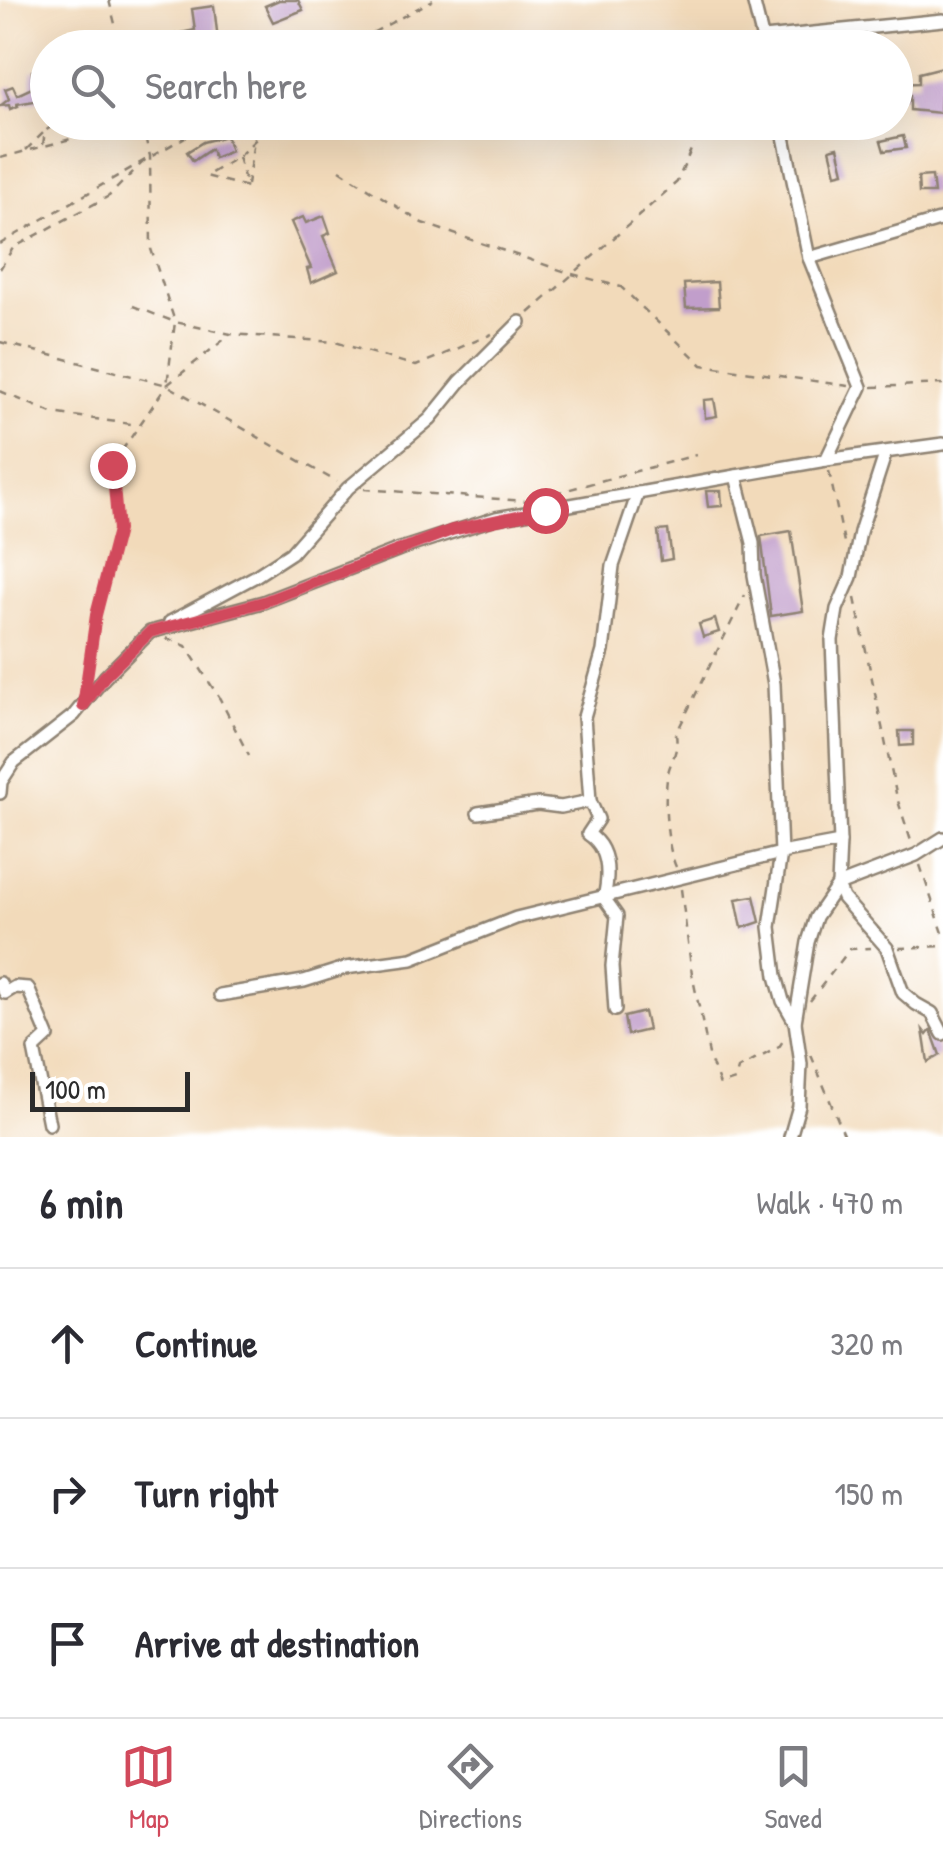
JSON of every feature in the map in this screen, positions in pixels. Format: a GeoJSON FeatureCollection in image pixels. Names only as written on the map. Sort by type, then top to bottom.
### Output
{"type":"FeatureCollection","features":[{"type":"Feature","properties":{"kind":"street"},"geometry":{"type":"LineString","coordinates":[[752,0],[761,30]]}},
{"type":"Feature","properties":{"kind":"street"},"geometry":{"type":"LineString","coordinates":[[866,30],[943,20]]}},
{"type":"Feature","properties":{"kind":"street"},"geometry":{"type":"LineString","coordinates":[[784,140],[809,258],[861,387],[826,460]]}},
{"type":"Feature","properties":{"kind":"street"},"geometry":{"type":"LineString","coordinates":[[809,258],[943,219]]}},
{"type":"Feature","properties":{"kind":"street"},"geometry":{"type":"LineString","coordinates":[[0,770],[83,706],[104,677],[150,632],[291,553],[348,488],[430,419],[460,382],[520,322]]}},
{"type":"Feature","properties":{"kind":"street"},"geometry":{"type":"LineString","coordinates":[[150,632],[263,602],[452,530],[496,518],[943,441]]}},
{"type":"Feature","properties":{"kind":"street"},"geometry":{"type":"LineString","coordinates":[[886,452],[860,532],[851,577],[838,608],[832,640],[840,842],[838,885],[843,898],[887,948],[903,992],[932,1013],[943,1034]]}},
{"type":"Feature","properties":{"kind":"street"},"geometry":{"type":"LineString","coordinates":[[736,476],[753,543],[754,575],[774,684],[781,852],[770,927],[776,976],[794,1022]]}},
{"type":"Feature","properties":{"kind":"street"},"geometry":{"type":"LineString","coordinates":[[616,1010],[612,966],[616,916],[604,898],[609,874],[598,841],[588,834],[598,819],[590,801],[584,716],[603,651],[613,566],[638,493]]}},
{"type":"Feature","properties":{"kind":"street"},"geometry":{"type":"LineString","coordinates":[[0,794],[1,782],[14,762]]}},
{"type":"Feature","properties":{"kind":"street"},"geometry":{"type":"LineString","coordinates":[[478,813],[538,804],[562,808],[590,801]]}},
{"type":"Feature","properties":{"kind":"street"},"geometry":{"type":"LineString","coordinates":[[790,1137],[798,1106],[800,1064],[794,1022],[816,917],[838,885],[916,854],[943,838]]}},
{"type":"Feature","properties":{"kind":"street"},"geometry":{"type":"LineString","coordinates":[[220,995],[304,982],[345,968],[412,960],[516,918],[781,852],[840,842]]}},
{"type":"Feature","properties":{"kind":"street"},"geometry":{"type":"LineString","coordinates":[[0,983],[5,993],[15,987],[28,988],[48,1036],[34,1049],[49,1124]]}},
{"type":"Feature","properties":{"kind":"path"},"geometry":{"type":"LineString","coordinates":[[109,0],[116,30]]}},
{"type":"Feature","properties":{"kind":"path"},"geometry":{"type":"LineString","coordinates":[[378,30],[433,0]]}},
{"type":"Feature","properties":{"kind":"path"},"geometry":{"type":"LineString","coordinates":[[25,151],[36,140]]}},
{"type":"Feature","properties":{"kind":"path"},"geometry":{"type":"LineString","coordinates":[[43,146],[44,140]]}},
{"type":"Feature","properties":{"kind":"path"},"geometry":{"type":"LineString","coordinates":[[0,158],[66,140]]}},
{"type":"Feature","properties":{"kind":"path"},"geometry":{"type":"LineString","coordinates":[[146,140],[150,156],[151,249],[175,322],[167,385]]}},
{"type":"Feature","properties":{"kind":"path"},"geometry":{"type":"LineString","coordinates":[[0,244],[179,140]]}},
{"type":"Feature","properties":{"kind":"path"},"geometry":{"type":"LineString","coordinates":[[247,186],[206,176],[238,157],[255,140]]}},
{"type":"Feature","properties":{"kind":"path"},"geometry":{"type":"LineString","coordinates":[[247,186],[256,140]]}},
{"type":"Feature","properties":{"kind":"path"},"geometry":{"type":"LineString","coordinates":[[133,306],[175,322],[231,334],[335,342],[416,366],[520,322],[676,182],[695,140]]}},
{"type":"Feature","properties":{"kind":"path"},"geometry":{"type":"LineString","coordinates":[[0,270],[13,248],[109,196],[150,156]]}},
{"type":"Feature","properties":{"kind":"path"},"geometry":{"type":"LineString","coordinates":[[238,157],[247,186]]}},
{"type":"Feature","properties":{"kind":"path"},"geometry":{"type":"LineString","coordinates":[[340,170],[422,223],[621,287],[702,365],[861,387],[943,384]]}},
{"type":"Feature","properties":{"kind":"path"},"geometry":{"type":"LineString","coordinates":[[83,706],[96,615],[118,530],[112,465],[167,385],[231,334]]}},
{"type":"Feature","properties":{"kind":"path"},"geometry":{"type":"LineString","coordinates":[[0,342],[167,385],[348,488],[526,501],[696,455]]}},
{"type":"Feature","properties":{"kind":"path"},"geometry":{"type":"LineString","coordinates":[[0,391],[52,412],[140,425]]}},
{"type":"Feature","properties":{"kind":"path"},"geometry":{"type":"LineString","coordinates":[[826,460],[896,798],[943,933]]}},
{"type":"Feature","properties":{"kind":"path"},"geometry":{"type":"LineString","coordinates":[[150,632],[186,646],[220,699],[249,756]]}},
{"type":"Feature","properties":{"kind":"path"},"geometry":{"type":"LineString","coordinates":[[794,1022],[850,949],[943,946]]}},
{"type":"Feature","properties":{"kind":"path"},"geometry":{"type":"LineString","coordinates":[[808,1049],[845,1137]]}},
{"type":"Feature","properties":{"kind":"building"},"geometry":{"type":"Polygon","coordinates":[[[279,0],[298,0],[303,10],[273,22],[265,6],[279,0]]]}},
{"type":"Feature","properties":{"kind":"building"},"geometry":{"type":"Polygon","coordinates":[[[214,6],[217,30],[195,30],[192,9],[214,6]]]}},
{"type":"Feature","properties":{"kind":"building"},"geometry":{"type":"Polygon","coordinates":[[[943,67],[940,113],[913,110],[913,83],[919,83],[919,73],[943,67]]]}},
{"type":"Feature","properties":{"kind":"building"},"geometry":{"type":"Polygon","coordinates":[[[13,86],[17,95],[30,89],[30,102],[10,109],[9,105],[0,106],[9,99],[5,89],[13,86]]]}},
{"type":"Feature","properties":{"kind":"building"},"geometry":{"type":"Polygon","coordinates":[[[227,140],[231,151],[214,158],[211,149],[193,161],[187,152],[203,142],[227,140]]]}},
{"type":"Feature","properties":{"kind":"building"},"geometry":{"type":"Polygon","coordinates":[[[904,140],[906,148],[884,151],[881,141],[904,140]]]}},
{"type":"Feature","properties":{"kind":"building"},"geometry":{"type":"Polygon","coordinates":[[[838,147],[844,172],[836,174],[830,149],[838,147]]]}},
{"type":"Feature","properties":{"kind":"building"},"geometry":{"type":"Polygon","coordinates":[[[932,176],[934,193],[919,193],[918,177],[932,176]]]}},
{"type":"Feature","properties":{"kind":"building"},"geometry":{"type":"Polygon","coordinates":[[[324,216],[330,233],[323,236],[338,271],[311,283],[307,269],[311,268],[291,222],[303,217],[306,223],[324,216]]]}},
{"type":"Feature","properties":{"kind":"building"},"geometry":{"type":"Polygon","coordinates":[[[717,282],[719,307],[686,308],[684,284],[717,282]]]}},
{"type":"Feature","properties":{"kind":"building"},"geometry":{"type":"Polygon","coordinates":[[[714,399],[717,416],[705,418],[704,400],[714,399]]]}},
{"type":"Feature","properties":{"kind":"building"},"geometry":{"type":"Polygon","coordinates":[[[706,491],[721,491],[722,506],[708,507],[706,491]]]}},
{"type":"Feature","properties":{"kind":"building"},"geometry":{"type":"Polygon","coordinates":[[[668,530],[672,559],[661,561],[658,531],[668,530]]]}},
{"type":"Feature","properties":{"kind":"building"},"geometry":{"type":"Polygon","coordinates":[[[791,531],[803,611],[771,616],[761,536],[791,531]]]}},
{"type":"Feature","properties":{"kind":"building"},"geometry":{"type":"Polygon","coordinates":[[[715,619],[719,632],[703,637],[699,624],[715,619]]]}},
{"type":"Feature","properties":{"kind":"building"},"geometry":{"type":"Polygon","coordinates":[[[899,731],[913,731],[913,745],[900,746],[899,731]]]}},
{"type":"Feature","properties":{"kind":"building"},"geometry":{"type":"Polygon","coordinates":[[[754,896],[760,922],[742,928],[736,899],[754,896]]]}},
{"type":"Feature","properties":{"kind":"building"},"geometry":{"type":"Polygon","coordinates":[[[644,1012],[648,1030],[627,1035],[624,1017],[644,1012]]]}},
{"type":"Feature","properties":{"kind":"building"},"geometry":{"type":"Polygon","coordinates":[[[923,1030],[927,1035],[931,1030],[940,1055],[928,1062],[923,1030]]]}},
{"type":"Feature","properties":{"kind":"route"},"geometry":{"type":"LineString","coordinates":[[112,465],[118,530],[96,615],[83,706],[104,677],[150,632],[263,602],[452,530],[545,510]]}}]}
